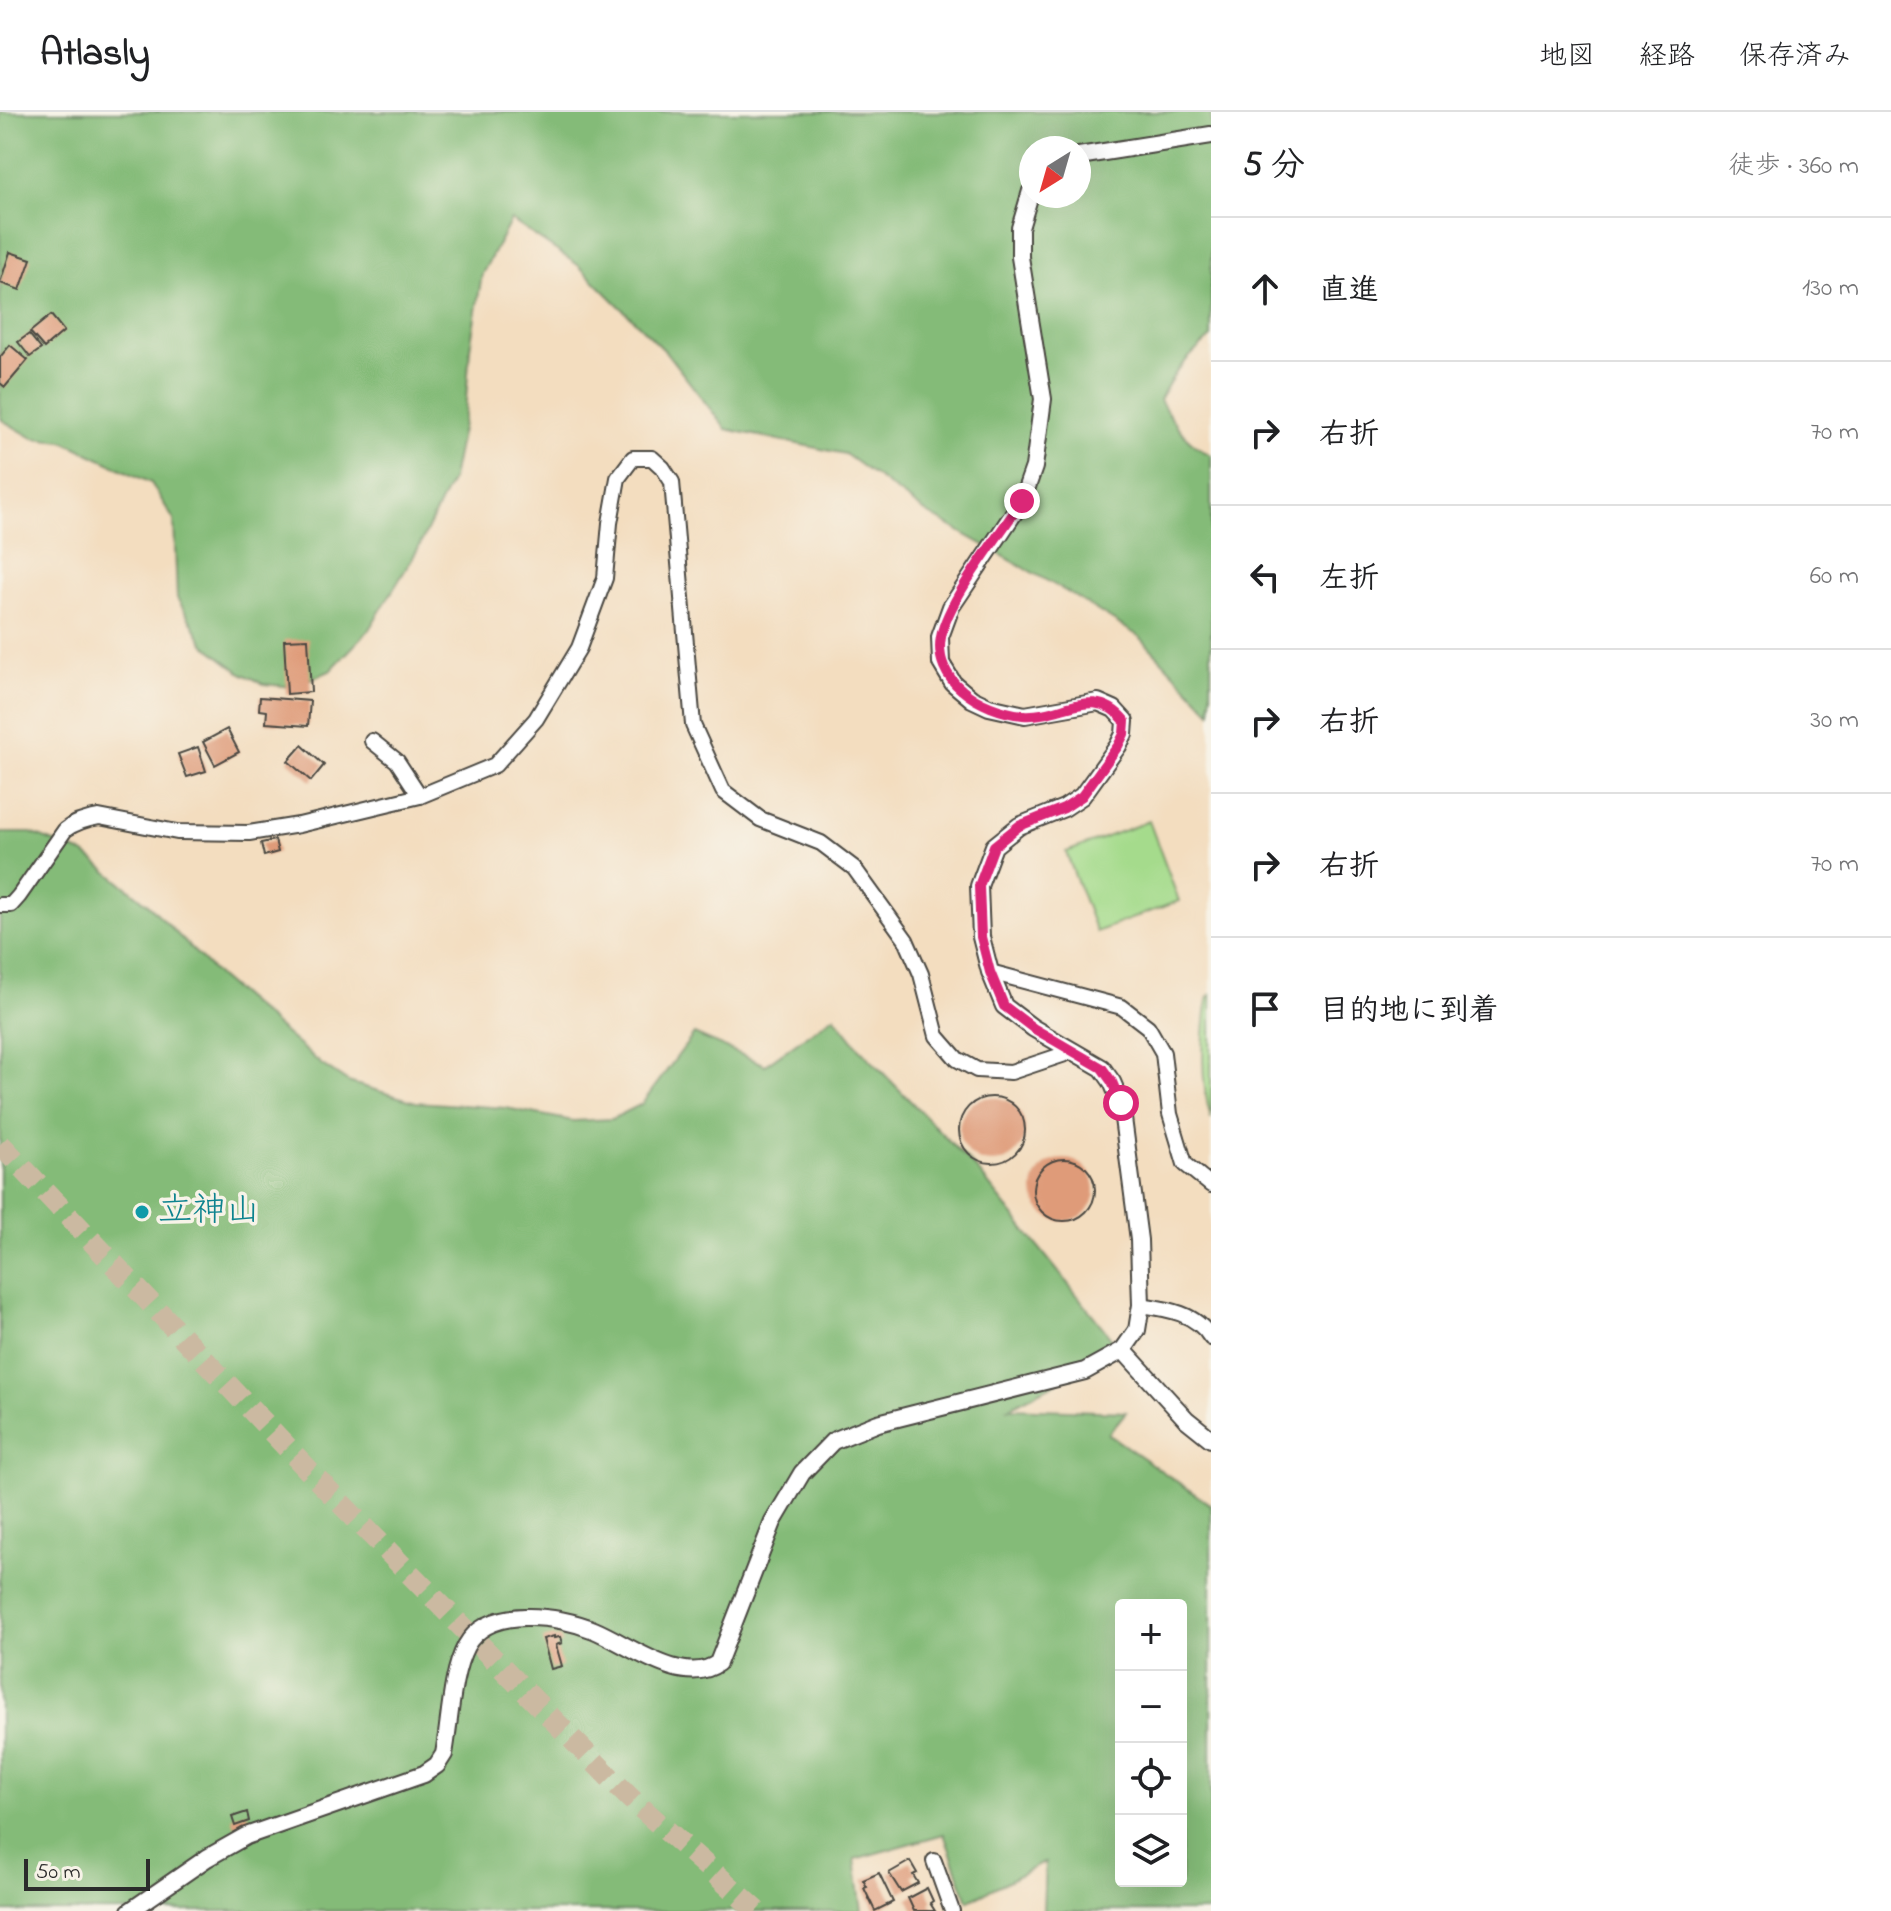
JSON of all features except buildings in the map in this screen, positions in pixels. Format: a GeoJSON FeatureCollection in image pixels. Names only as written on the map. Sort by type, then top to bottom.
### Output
{"type":"FeatureCollection","features":[{"type":"Feature","properties":{"kind":"street"},"geometry":{"type":"LineString","coordinates":[[1091,154],[1211,135]]}},
{"type":"Feature","properties":{"kind":"street"},"geometry":{"type":"LineString","coordinates":[[130,1911],[207,1858],[246,1836],[411,1779],[437,1765],[444,1754],[464,1649],[474,1633],[496,1622],[522,1616],[562,1622],[592,1629],[670,1667],[691,1672],[709,1670],[718,1663],[773,1522],[802,1473],[833,1441],[878,1423],[1085,1371],[1123,1350],[1137,1330],[1141,1305],[1139,1240],[1121,1103],[1102,1068],[1033,1028],[1004,1006],[990,972],[981,937],[979,886],[994,846],[1019,826],[1064,808],[1082,796],[1118,746],[1124,734],[1125,721],[1114,709],[1098,702],[1025,715],[989,707],[972,699],[953,683],[941,663],[940,637],[951,607],[1022,501],[1034,467],[1043,399],[1020,257],[1020,228],[1026,208]]}},
{"type":"Feature","properties":{"kind":"street"},"geometry":{"type":"LineString","coordinates":[[0,905],[11,905],[19,896],[65,830],[89,818],[99,817],[177,832],[249,833],[299,825],[420,796],[495,765],[536,719],[579,648],[605,578],[618,478],[633,458],[652,458],[672,482],[693,725],[723,791],[760,819],[821,843],[854,868],[906,940],[921,974],[937,1036],[957,1059],[977,1070],[1011,1072],[1074,1051]]}},
{"type":"Feature","properties":{"kind":"street"},"geometry":{"type":"LineString","coordinates":[[372,741],[397,761],[420,796]]}},
{"type":"Feature","properties":{"kind":"street"},"geometry":{"type":"LineString","coordinates":[[990,972],[1122,1007],[1148,1027],[1163,1053],[1170,1114],[1185,1164],[1211,1185]]}},
{"type":"Feature","properties":{"kind":"street"},"geometry":{"type":"LineString","coordinates":[[1141,1305],[1189,1316],[1211,1338]]}},
{"type":"Feature","properties":{"kind":"street"},"geometry":{"type":"LineString","coordinates":[[1123,1350],[1186,1419],[1211,1439]]}},
{"type":"Feature","properties":{"kind":"street"},"geometry":{"type":"LineString","coordinates":[[934,1861],[952,1911]]}},
{"type":"Feature","properties":{"kind":"green space"},"geometry":{"type":"Polygon","coordinates":[[[0,112],[1211,112],[1211,337],[1182,366],[1160,400],[1188,439],[1211,455],[1211,712],[1140,637],[927,513],[845,454],[726,429],[665,351],[578,265],[511,220],[482,274],[470,348],[465,413],[452,479],[418,549],[368,631],[330,671],[293,687],[264,684],[241,673],[205,645],[177,598],[174,520],[151,483],[63,441],[33,438],[2,420],[0,112]]]}},
{"type":"Feature","properties":{"kind":"green space"},"geometry":{"type":"Polygon","coordinates":[[[1149,821],[1179,901],[1096,932],[1066,852],[1149,821]]]}},
{"type":"Feature","properties":{"kind":"green space"},"geometry":{"type":"Polygon","coordinates":[[[0,833],[31,833],[85,854],[148,904],[219,977],[321,1064],[348,1082],[416,1102],[506,1108],[573,1121],[612,1119],[642,1104],[694,1034],[765,1065],[834,1016],[861,1050],[978,1171],[1120,1349],[1008,1408],[1126,1412],[1108,1434],[1211,1505],[1211,1911],[1043,1911],[1045,1862],[968,1901],[944,1834],[855,1859],[862,1911],[0,1911],[0,833]]]}},
{"type":"Feature","properties":{"kind":"green space"},"geometry":{"type":"Polygon","coordinates":[[[1211,995],[1211,1119],[1205,1089],[1203,1044],[1208,998],[1211,995]]]}},
{"type":"Feature","properties":{"kind":"tunnel"},"geometry":{"type":"LineString","coordinates":[[0,1144],[316,1478],[630,1798],[757,1911]]}},
{"type":"Feature","properties":{"kind":"place","name":"立神山"},"geometry":{"type":"Point","coordinates":[142,1212]}},
{"type":"Feature","properties":{"kind":"route"},"geometry":{"type":"LineString","coordinates":[[1022,501],[951,607],[940,637],[941,663],[953,683],[972,699],[989,707],[1025,715],[1098,702],[1114,709],[1125,721],[1124,734],[1082,796],[1064,808],[1019,826],[994,846],[979,886],[981,937],[990,972],[1004,1006],[1033,1028],[1102,1068],[1121,1103]]}}]}
